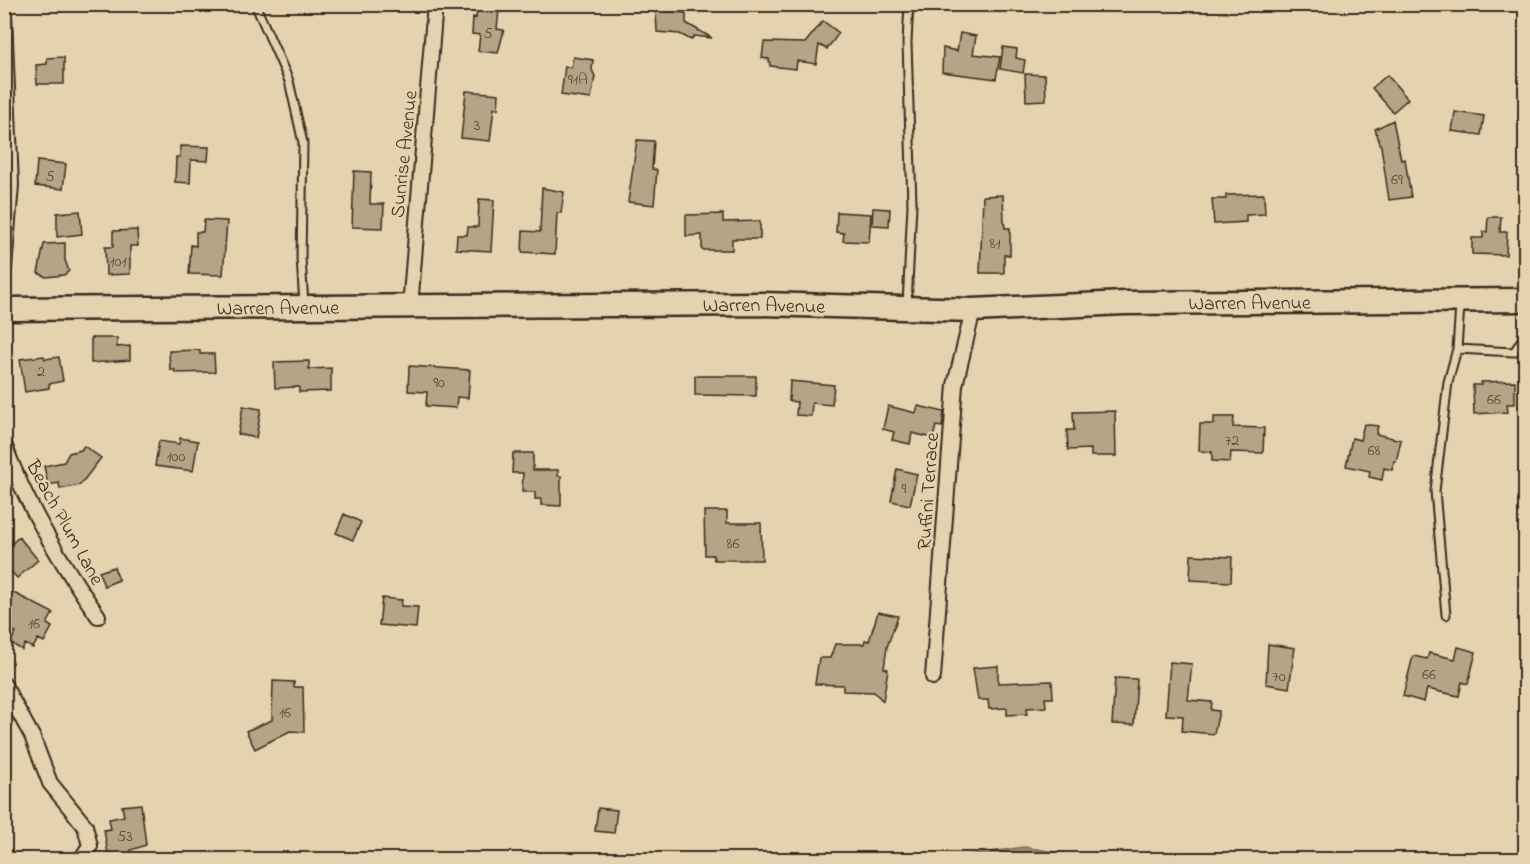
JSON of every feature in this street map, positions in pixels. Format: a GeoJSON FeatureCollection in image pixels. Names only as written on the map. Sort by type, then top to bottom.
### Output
{"type":"FeatureCollection","features":[{"type":"Feature","properties":{"kind":"main road","name":"Warren Avenue"},"geometry":{"type":"LineString","coordinates":[[4,309],[685,304],[972,310],[1103,304],[1526,300]]}},
{"type":"Feature","properties":{"kind":"street","name":"Sunrise Avenue"},"geometry":{"type":"LineString","coordinates":[[410,307],[435,4]]}},
{"type":"Feature","properties":{"kind":"street"},"geometry":{"type":"LineString","coordinates":[[4,16],[11,185],[4,268]]}},
{"type":"Feature","properties":{"kind":"street","name":"Ruffini Terrace"},"geometry":{"type":"LineString","coordinates":[[933,677],[955,386],[972,310]]}},
{"type":"Feature","properties":{"kind":"street","name":"Beach Plum Lane"},"geometry":{"type":"LineString","coordinates":[[4,444],[18,479],[48,537],[98,616]]}},
{"type":"Feature","properties":{"kind":"street"},"geometry":{"type":"LineString","coordinates":[[4,685],[35,742],[50,783],[85,825],[90,846],[80,860]]}},
{"type":"Feature","properties":{"kind":"lane"},"geometry":{"type":"LineString","coordinates":[[255,4],[289,81],[303,143],[301,258],[304,308]]}},
{"type":"Feature","properties":{"kind":"lane"},"geometry":{"type":"LineString","coordinates":[[907,307],[912,225],[907,42],[909,4]]}},
{"type":"Feature","properties":{"kind":"lane"},"geometry":{"type":"LineString","coordinates":[[1446,615],[1435,491],[1448,382],[1457,349],[1460,299]]}},
{"type":"Feature","properties":{"kind":"lane"},"geometry":{"type":"LineString","coordinates":[[1457,349],[1514,352],[1526,333]]}},
{"type":"Feature","properties":{"kind":"shaded area"},"geometry":{"type":"Polygon","coordinates":[[[1024,847],[1097,859],[943,859],[1024,847]]]}},
{"type":"Feature","properties":{"kind":"building"},"geometry":{"type":"Polygon","coordinates":[[[477,8],[499,10],[497,29],[504,30],[498,53],[478,51],[480,35],[472,34],[473,17],[476,18],[477,8]]]}},
{"type":"Feature","properties":{"kind":"building"},"geometry":{"type":"Polygon","coordinates":[[[656,10],[686,13],[686,23],[712,38],[694,36],[691,40],[680,34],[657,32],[656,10]]]}},
{"type":"Feature","properties":{"kind":"building"},"geometry":{"type":"Polygon","coordinates":[[[823,21],[839,33],[827,49],[819,45],[816,64],[797,61],[796,69],[770,66],[769,59],[762,58],[764,42],[805,43],[823,21]]]}},
{"type":"Feature","properties":{"kind":"building"},"geometry":{"type":"Polygon","coordinates":[[[960,33],[976,36],[973,54],[1000,57],[996,79],[942,72],[943,48],[957,51],[960,33]]]}},
{"type":"Feature","properties":{"kind":"building"},"geometry":{"type":"Polygon","coordinates":[[[1003,47],[1017,49],[1016,58],[1025,60],[1023,73],[1000,69],[1003,47]]]}},
{"type":"Feature","properties":{"kind":"building"},"geometry":{"type":"Polygon","coordinates":[[[64,57],[64,84],[37,84],[36,65],[47,64],[47,58],[64,57]]]}},
{"type":"Feature","properties":{"kind":"building"},"geometry":{"type":"Polygon","coordinates":[[[573,57],[593,60],[592,70],[595,76],[591,99],[561,95],[565,66],[571,68],[573,57]]]}},
{"type":"Feature","properties":{"kind":"building"},"geometry":{"type":"Polygon","coordinates":[[[1025,74],[1045,75],[1046,100],[1026,101],[1025,74]]]}},
{"type":"Feature","properties":{"kind":"building"},"geometry":{"type":"Polygon","coordinates":[[[1387,75],[1408,99],[1393,112],[1372,88],[1387,75]]]}},
{"type":"Feature","properties":{"kind":"building"},"geometry":{"type":"Polygon","coordinates":[[[466,91],[499,94],[498,109],[494,108],[490,141],[461,138],[466,91]]]}},
{"type":"Feature","properties":{"kind":"building"},"geometry":{"type":"Polygon","coordinates":[[[1455,112],[1484,116],[1481,135],[1452,131],[1455,112]]]}},
{"type":"Feature","properties":{"kind":"building"},"geometry":{"type":"Polygon","coordinates":[[[1393,120],[1401,160],[1405,159],[1411,197],[1389,200],[1381,146],[1375,129],[1393,120]]]}},
{"type":"Feature","properties":{"kind":"building"},"geometry":{"type":"Polygon","coordinates":[[[637,140],[654,141],[652,169],[657,170],[654,205],[628,202],[637,140]]]}},
{"type":"Feature","properties":{"kind":"building"},"geometry":{"type":"Polygon","coordinates":[[[180,146],[209,147],[208,161],[191,160],[190,183],[175,182],[176,157],[180,157],[180,146]]]}},
{"type":"Feature","properties":{"kind":"building"},"geometry":{"type":"Polygon","coordinates":[[[37,161],[66,164],[63,189],[35,186],[37,161]]]}},
{"type":"Feature","properties":{"kind":"building"},"geometry":{"type":"Polygon","coordinates":[[[354,171],[371,172],[370,204],[384,204],[383,228],[352,227],[354,171]]]}},
{"type":"Feature","properties":{"kind":"building"},"geometry":{"type":"Polygon","coordinates":[[[542,188],[564,192],[561,213],[557,213],[555,254],[522,252],[523,231],[540,232],[542,188]]]}},
{"type":"Feature","properties":{"kind":"building"},"geometry":{"type":"Polygon","coordinates":[[[1264,194],[1265,214],[1246,215],[1246,222],[1214,224],[1212,199],[1226,199],[1226,195],[1264,194]]]}},
{"type":"Feature","properties":{"kind":"building"},"geometry":{"type":"Polygon","coordinates":[[[1003,195],[1005,228],[1010,228],[1010,255],[1004,255],[1004,273],[980,273],[983,196],[1003,195]]]}},
{"type":"Feature","properties":{"kind":"building"},"geometry":{"type":"Polygon","coordinates":[[[479,199],[494,200],[491,251],[456,249],[457,235],[467,235],[468,227],[478,227],[479,199]]]}},
{"type":"Feature","properties":{"kind":"building"},"geometry":{"type":"Polygon","coordinates":[[[873,208],[890,209],[889,226],[872,225],[873,208]]]}},
{"type":"Feature","properties":{"kind":"building"},"geometry":{"type":"Polygon","coordinates":[[[80,211],[82,234],[57,237],[57,213],[80,211]]]}},
{"type":"Feature","properties":{"kind":"building"},"geometry":{"type":"Polygon","coordinates":[[[837,212],[871,214],[869,242],[843,241],[844,233],[836,232],[837,212]]]}},
{"type":"Feature","properties":{"kind":"building"},"geometry":{"type":"Polygon","coordinates":[[[723,214],[723,222],[760,221],[760,239],[732,239],[732,250],[702,250],[702,235],[686,236],[686,215],[723,214]]]}},
{"type":"Feature","properties":{"kind":"building"},"geometry":{"type":"Polygon","coordinates":[[[1488,217],[1501,217],[1500,232],[1507,232],[1506,255],[1472,254],[1472,238],[1483,238],[1483,232],[1487,232],[1488,217]]]}},
{"type":"Feature","properties":{"kind":"building"},"geometry":{"type":"Polygon","coordinates":[[[204,220],[227,221],[223,275],[189,274],[191,245],[196,246],[196,232],[203,232],[204,220]]]}},
{"type":"Feature","properties":{"kind":"building"},"geometry":{"type":"Polygon","coordinates":[[[137,230],[138,246],[130,246],[130,274],[106,275],[105,247],[113,247],[113,231],[137,230]]]}},
{"type":"Feature","properties":{"kind":"building"},"geometry":{"type":"Polygon","coordinates":[[[65,243],[65,260],[69,271],[64,275],[46,277],[38,273],[44,244],[65,243]]]}},
{"type":"Feature","properties":{"kind":"building"},"geometry":{"type":"Polygon","coordinates":[[[91,338],[117,338],[117,347],[130,346],[130,360],[91,363],[91,338]]]}},
{"type":"Feature","properties":{"kind":"building"},"geometry":{"type":"Polygon","coordinates":[[[200,350],[200,354],[214,354],[215,372],[175,373],[175,370],[170,370],[169,351],[200,350]]]}},
{"type":"Feature","properties":{"kind":"building"},"geometry":{"type":"Polygon","coordinates":[[[44,356],[45,359],[59,357],[63,381],[49,384],[49,388],[25,392],[20,359],[44,356]]]}},
{"type":"Feature","properties":{"kind":"building"},"geometry":{"type":"Polygon","coordinates":[[[309,361],[309,369],[331,368],[331,391],[299,392],[299,387],[275,388],[274,362],[309,361]]]}},
{"type":"Feature","properties":{"kind":"building"},"geometry":{"type":"Polygon","coordinates":[[[409,366],[470,370],[468,398],[457,397],[456,408],[426,406],[427,392],[408,391],[409,366]]]}},
{"type":"Feature","properties":{"kind":"building"},"geometry":{"type":"Polygon","coordinates":[[[695,376],[756,376],[756,396],[695,395],[695,376]]]}},
{"type":"Feature","properties":{"kind":"building"},"geometry":{"type":"Polygon","coordinates":[[[790,381],[834,385],[832,405],[812,403],[811,416],[796,415],[797,402],[789,401],[790,381]]]}},
{"type":"Feature","properties":{"kind":"building"},"geometry":{"type":"Polygon","coordinates":[[[1515,381],[1515,404],[1507,404],[1508,412],[1474,414],[1473,385],[1481,385],[1481,382],[1515,381]]]}},
{"type":"Feature","properties":{"kind":"building"},"geometry":{"type":"Polygon","coordinates":[[[243,406],[261,409],[256,438],[238,434],[243,406]]]}},
{"type":"Feature","properties":{"kind":"building"},"geometry":{"type":"Polygon","coordinates":[[[888,406],[916,413],[918,406],[944,412],[942,427],[936,426],[933,438],[912,433],[910,444],[892,440],[894,432],[883,429],[888,406]]]}},
{"type":"Feature","properties":{"kind":"building"},"geometry":{"type":"Polygon","coordinates":[[[1115,411],[1116,456],[1091,456],[1091,449],[1068,450],[1067,430],[1074,430],[1073,412],[1115,411]]]}},
{"type":"Feature","properties":{"kind":"building"},"geometry":{"type":"Polygon","coordinates":[[[1214,417],[1234,417],[1233,427],[1264,428],[1263,453],[1231,452],[1230,462],[1212,461],[1212,452],[1199,451],[1200,424],[1214,424],[1214,417]]]}},
{"type":"Feature","properties":{"kind":"building"},"geometry":{"type":"Polygon","coordinates":[[[1364,424],[1378,426],[1376,434],[1401,440],[1396,462],[1394,461],[1392,470],[1384,468],[1382,480],[1369,477],[1370,471],[1346,466],[1352,438],[1360,440],[1364,424]]]}},
{"type":"Feature","properties":{"kind":"building"},"geometry":{"type":"Polygon","coordinates":[[[180,438],[198,441],[193,471],[155,466],[159,441],[179,444],[180,438]]]}},
{"type":"Feature","properties":{"kind":"building"},"geometry":{"type":"Polygon","coordinates":[[[84,446],[101,458],[80,485],[60,489],[59,483],[48,485],[44,466],[64,462],[69,453],[81,450],[84,446]]]}},
{"type":"Feature","properties":{"kind":"building"},"geometry":{"type":"Polygon","coordinates":[[[513,453],[533,453],[533,470],[558,470],[558,476],[561,476],[561,506],[541,505],[541,499],[535,499],[535,492],[522,492],[523,473],[512,473],[513,453]]]}},
{"type":"Feature","properties":{"kind":"building"},"geometry":{"type":"Polygon","coordinates":[[[897,469],[917,474],[910,505],[891,501],[897,469]]]}},
{"type":"Feature","properties":{"kind":"building"},"geometry":{"type":"Polygon","coordinates":[[[704,511],[727,511],[727,523],[761,523],[762,560],[714,560],[713,555],[705,555],[704,511]]]}},
{"type":"Feature","properties":{"kind":"building"},"geometry":{"type":"Polygon","coordinates":[[[344,514],[361,522],[353,540],[336,533],[344,514]]]}},
{"type":"Feature","properties":{"kind":"building"},"geometry":{"type":"Polygon","coordinates":[[[19,537],[38,560],[17,578],[4,564],[4,550],[19,537]]]}},
{"type":"Feature","properties":{"kind":"building"},"geometry":{"type":"Polygon","coordinates":[[[1191,555],[1232,557],[1231,582],[1190,580],[1191,555]]]}},
{"type":"Feature","properties":{"kind":"building"},"geometry":{"type":"Polygon","coordinates":[[[114,567],[119,580],[104,586],[99,572],[114,567]]]}},
{"type":"Feature","properties":{"kind":"building"},"geometry":{"type":"Polygon","coordinates":[[[10,591],[53,613],[47,624],[52,627],[44,642],[38,639],[33,648],[25,644],[22,650],[10,643],[16,632],[4,627],[4,603],[10,591]]]}},
{"type":"Feature","properties":{"kind":"building"},"geometry":{"type":"Polygon","coordinates":[[[382,598],[402,600],[401,606],[418,607],[416,628],[379,625],[382,598]]]}},
{"type":"Feature","properties":{"kind":"building"},"geometry":{"type":"Polygon","coordinates":[[[878,612],[898,616],[887,647],[884,668],[888,669],[883,701],[874,692],[843,691],[843,685],[815,684],[819,658],[830,658],[835,644],[864,644],[865,640],[869,641],[878,612]]]}},
{"type":"Feature","properties":{"kind":"building"},"geometry":{"type":"Polygon","coordinates":[[[1268,644],[1295,648],[1289,688],[1266,684],[1268,644]]]}},
{"type":"Feature","properties":{"kind":"building"},"geometry":{"type":"Polygon","coordinates":[[[1458,647],[1476,652],[1468,684],[1462,682],[1459,696],[1427,689],[1424,702],[1403,696],[1413,656],[1427,659],[1429,653],[1455,659],[1458,647]]]}},
{"type":"Feature","properties":{"kind":"building"},"geometry":{"type":"Polygon","coordinates":[[[1170,662],[1192,664],[1188,700],[1212,702],[1211,710],[1219,711],[1214,734],[1182,731],[1183,716],[1166,715],[1170,662]]]}},
{"type":"Feature","properties":{"kind":"building"},"geometry":{"type":"Polygon","coordinates":[[[998,666],[998,683],[1052,681],[1053,698],[1045,698],[1046,707],[1027,708],[1027,714],[1007,715],[1007,708],[989,709],[988,700],[978,700],[973,668],[998,666]]]}},
{"type":"Feature","properties":{"kind":"building"},"geometry":{"type":"Polygon","coordinates":[[[1115,678],[1137,679],[1134,725],[1112,724],[1115,678]]]}},
{"type":"Feature","properties":{"kind":"building"},"geometry":{"type":"Polygon","coordinates":[[[273,681],[294,682],[294,687],[303,687],[304,732],[290,731],[255,749],[246,731],[272,720],[273,681]]]}},
{"type":"Feature","properties":{"kind":"building"},"geometry":{"type":"Polygon","coordinates":[[[141,804],[146,845],[131,850],[128,860],[109,860],[104,830],[111,829],[109,819],[124,816],[122,806],[141,804]]]}},
{"type":"Feature","properties":{"kind":"building"},"geometry":{"type":"Polygon","coordinates":[[[598,808],[617,810],[614,833],[595,831],[598,808]]]}}]}
